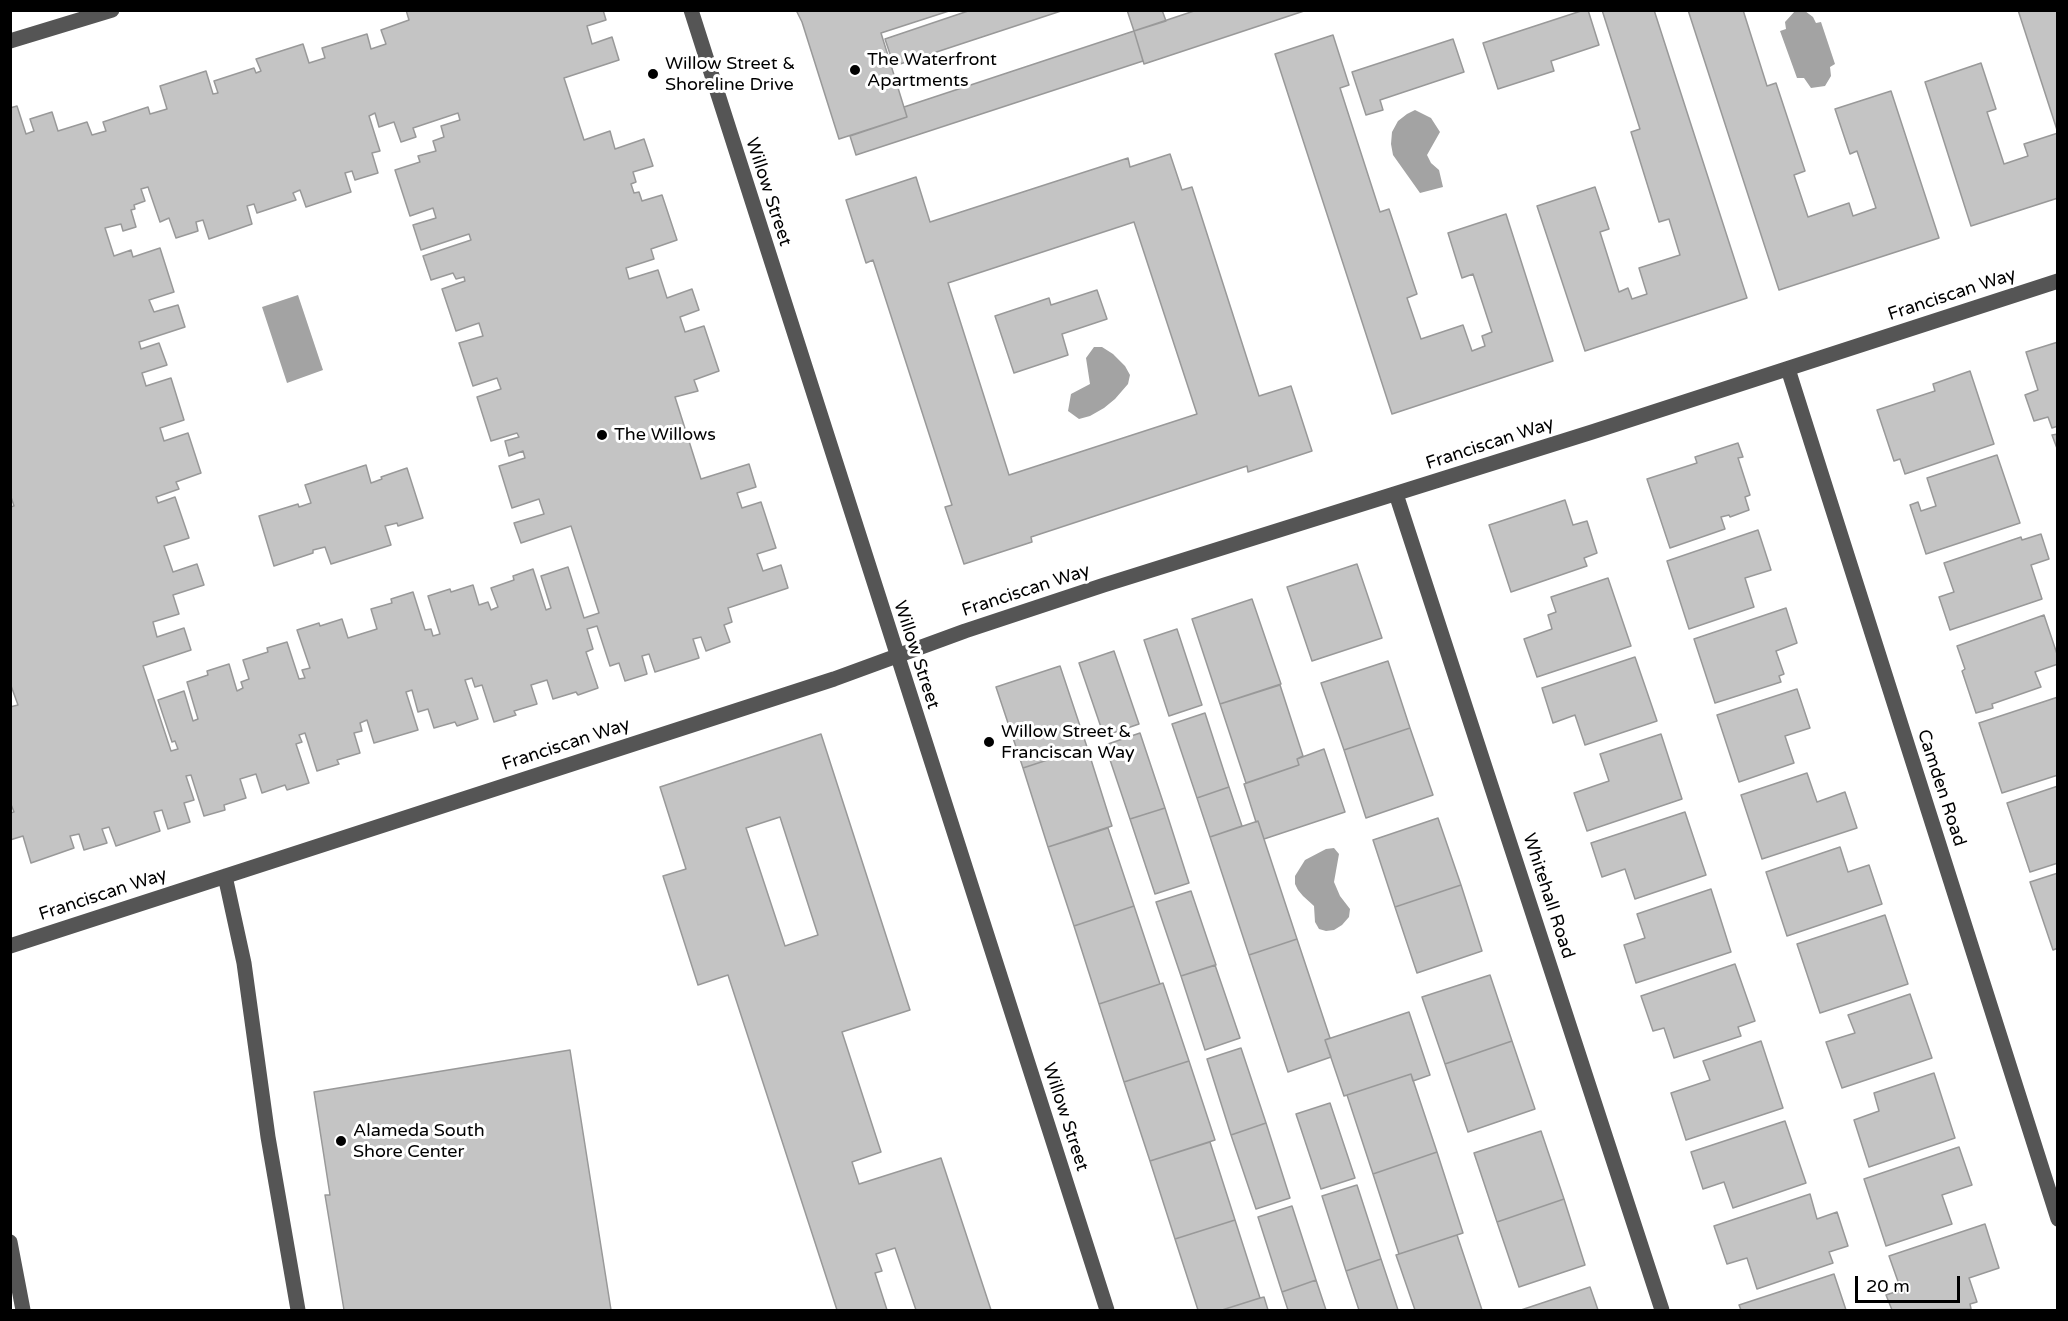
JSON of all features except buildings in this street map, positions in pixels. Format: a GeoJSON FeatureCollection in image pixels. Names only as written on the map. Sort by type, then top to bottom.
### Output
{"type":"FeatureCollection","features":[{"type":"Feature","properties":{"kind":"street"},"geometry":{"type":"LineString","coordinates":[[10,41],[112,10]]}},
{"type":"Feature","properties":{"kind":"street","name":"Willow Street"},"geometry":{"type":"LineString","coordinates":[[691,10],[1107,1311]]}},
{"type":"Feature","properties":{"kind":"street","name":"Franciscan Way"},"geometry":{"type":"LineString","coordinates":[[10,946],[834,679],[1104,585],[1396,494],[2058,281]]}},
{"type":"Feature","properties":{"kind":"street","name":"Camden Road"},"geometry":{"type":"LineString","coordinates":[[1788,369],[2058,1219]]}},
{"type":"Feature","properties":{"kind":"street","name":"Whitehall Road"},"geometry":{"type":"LineString","coordinates":[[1396,494],[1662,1311]]}},
{"type":"Feature","properties":{"kind":"street"},"geometry":{"type":"LineString","coordinates":[[225,876],[244,963],[268,1137],[298,1311]]}},
{"type":"Feature","properties":{"kind":"street"},"geometry":{"type":"LineString","coordinates":[[10,1242],[23,1311]]}},
{"type":"Feature","properties":{"kind":"shaded area"},"geometry":{"type":"Polygon","coordinates":[[[1795,11],[1805,11],[1813,17],[1816,23],[1821,22],[1835,64],[1830,67],[1831,76],[1825,86],[1811,88],[1804,78],[1797,78],[1780,31],[1786,29],[1785,22],[1795,11]]]}},
{"type":"Feature","properties":{"kind":"shaded area"},"geometry":{"type":"Polygon","coordinates":[[[1415,110],[1431,118],[1440,132],[1427,155],[1431,163],[1439,170],[1443,187],[1420,193],[1393,155],[1391,144],[1392,132],[1398,121],[1415,110]]]}},
{"type":"Feature","properties":{"kind":"shaded area"},"geometry":{"type":"Polygon","coordinates":[[[298,295],[323,370],[287,383],[262,307],[298,295]]]}},
{"type":"Feature","properties":{"kind":"shaded area"},"geometry":{"type":"Polygon","coordinates":[[[1094,347],[1102,347],[1113,354],[1130,375],[1128,384],[1115,399],[1090,416],[1079,419],[1068,411],[1071,394],[1090,384],[1086,358],[1094,347]]]}},
{"type":"Feature","properties":{"kind":"shaded area"},"geometry":{"type":"Polygon","coordinates":[[[1334,848],[1339,854],[1334,882],[1340,896],[1350,909],[1349,917],[1342,925],[1334,930],[1326,931],[1319,929],[1315,922],[1314,906],[1298,890],[1295,876],[1305,860],[1326,849],[1334,848]]]}},
{"type":"Feature","properties":{"kind":"place","name":"The Waterfront Apartments"},"geometry":{"type":"Point","coordinates":[855,70]}},
{"type":"Feature","properties":{"kind":"place","name":"Willow Street & Shoreline Drive"},"geometry":{"type":"Point","coordinates":[653,74]}},
{"type":"Feature","properties":{"kind":"place","name":"The Willows"},"geometry":{"type":"Point","coordinates":[602,435]}},
{"type":"Feature","properties":{"kind":"place","name":"Willow Street & Franciscan Way"},"geometry":{"type":"Point","coordinates":[989,742]}},
{"type":"Feature","properties":{"kind":"place","name":"Alameda South Shore Center"},"geometry":{"type":"Point","coordinates":[341,1141]}}]}
